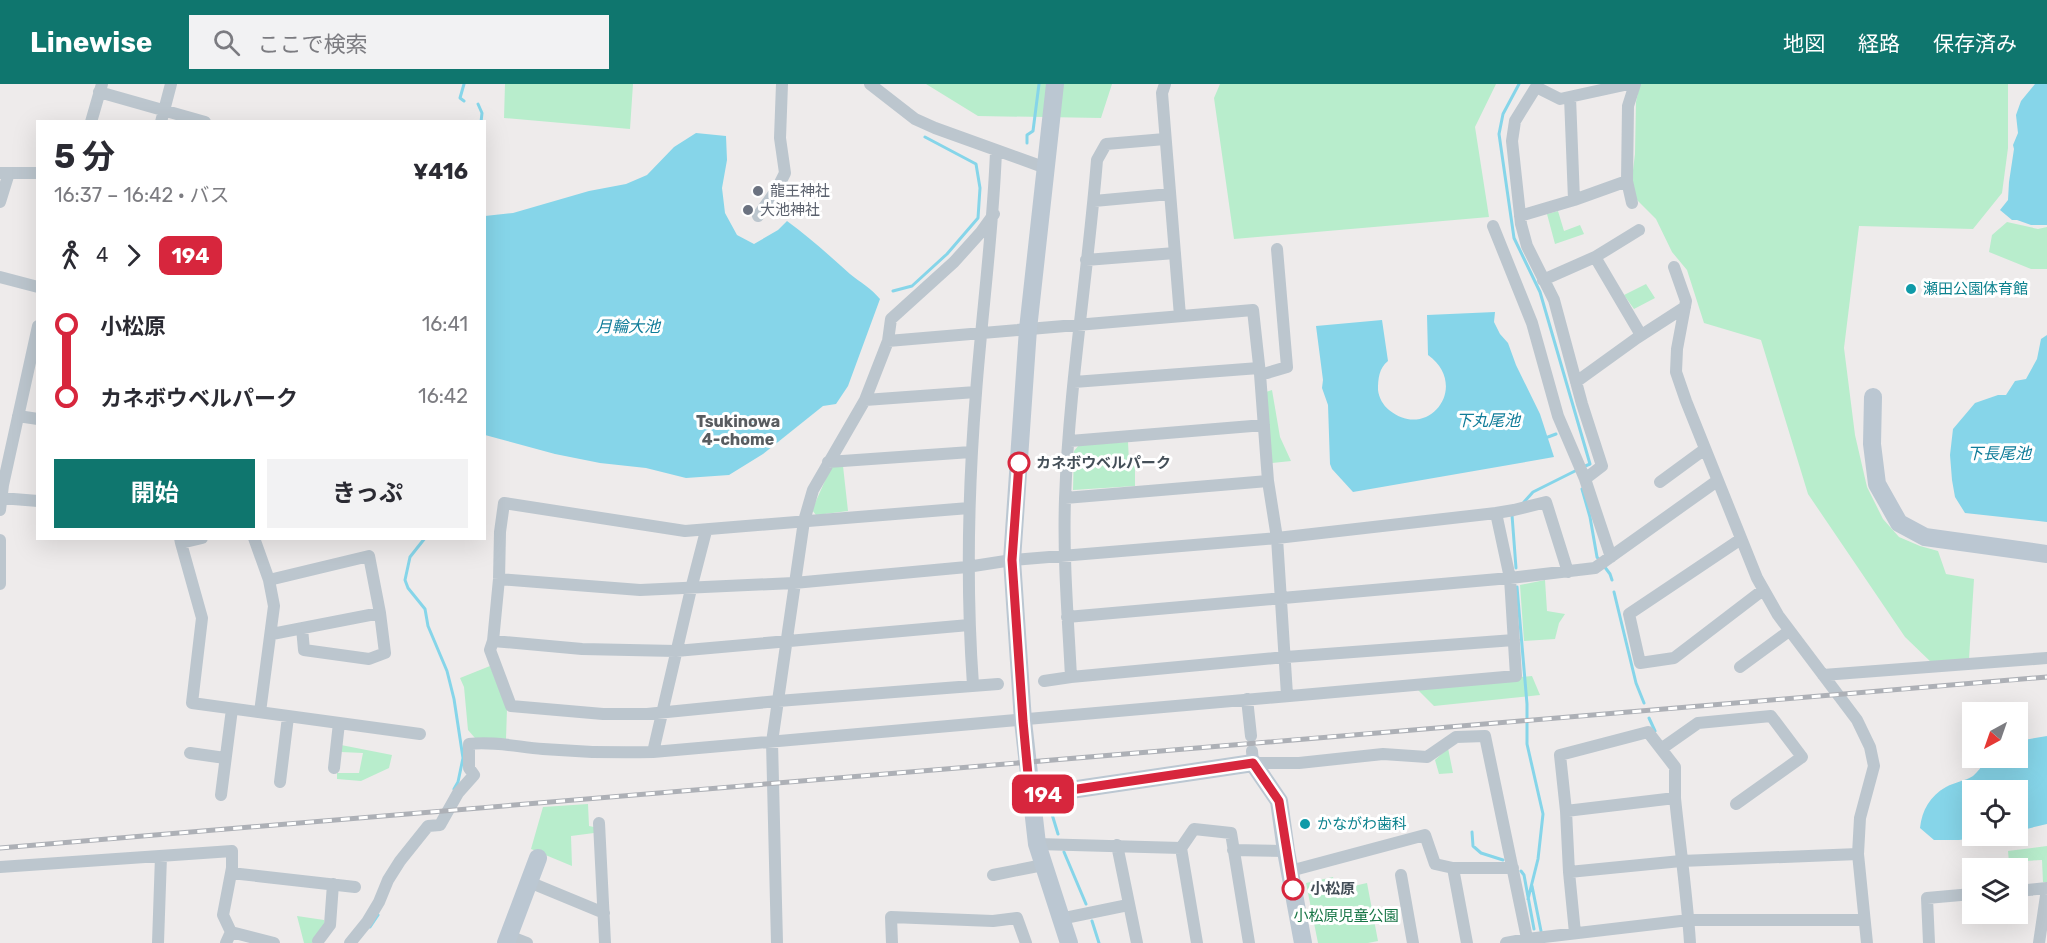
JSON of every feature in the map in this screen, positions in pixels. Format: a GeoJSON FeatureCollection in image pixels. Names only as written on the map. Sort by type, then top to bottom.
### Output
{"type":"FeatureCollection","features":[{"type":"Feature","properties":{"kind":"street"},"geometry":{"type":"LineString","coordinates":[[163,115],[171,84]]}},
{"type":"Feature","properties":{"kind":"street"},"geometry":{"type":"LineString","coordinates":[[758,216],[785,173],[780,138],[782,84]]}},
{"type":"Feature","properties":{"kind":"street"},"geometry":{"type":"LineString","coordinates":[[870,84],[915,119],[1046,168]]}},
{"type":"Feature","properties":{"kind":"street"},"geometry":{"type":"LineString","coordinates":[[1055,84],[1028,329],[1012,560],[1023,721],[1037,844],[1069,943]]}},
{"type":"Feature","properties":{"kind":"street"},"geometry":{"type":"LineString","coordinates":[[1165,84],[1162,93],[1180,316]]}},
{"type":"Feature","properties":{"kind":"street"},"geometry":{"type":"LineString","coordinates":[[1582,472],[1602,465],[1554,300],[1527,246],[1520,216],[1512,141],[1515,121],[1536,87],[1560,99],[1629,84]]}},
{"type":"Feature","properties":{"kind":"street"},"geometry":{"type":"LineString","coordinates":[[1632,203],[1627,181],[1628,106],[1635,84]]}},
{"type":"Feature","properties":{"kind":"street"},"geometry":{"type":"LineString","coordinates":[[92,120],[100,88],[163,115],[193,120]]}},
{"type":"Feature","properties":{"kind":"street"},"geometry":{"type":"LineString","coordinates":[[1570,97],[1574,200]]}},
{"type":"Feature","properties":{"kind":"street"},"geometry":{"type":"LineString","coordinates":[[1071,677],[1064,557],[1065,498],[1074,382],[1097,160],[1106,144],[1165,139]]}},
{"type":"Feature","properties":{"kind":"street"},"geometry":{"type":"LineString","coordinates":[[973,685],[967,567],[971,452],[994,214],[996,151]]}},
{"type":"Feature","properties":{"kind":"street"},"geometry":{"type":"LineString","coordinates":[[0,202],[4,173],[36,173]]}},
{"type":"Feature","properties":{"kind":"street"},"geometry":{"type":"LineString","coordinates":[[1520,216],[1627,181]]}},
{"type":"Feature","properties":{"kind":"street"},"geometry":{"type":"LineString","coordinates":[[1094,201],[1170,194]]}},
{"type":"Feature","properties":{"kind":"street"},"geometry":{"type":"LineString","coordinates":[[777,943],[772,742],[804,521],[813,490],[865,400],[888,341],[891,319],[954,262],[994,214]]}},
{"type":"Feature","properties":{"kind":"street"},"geometry":{"type":"LineString","coordinates":[[1493,225],[1532,323],[1558,416],[1582,472],[1609,558]]}},
{"type":"Feature","properties":{"kind":"street"},"geometry":{"type":"LineString","coordinates":[[1543,280],[1595,257],[1639,230]]}},
{"type":"Feature","properties":{"kind":"street"},"geometry":{"type":"LineString","coordinates":[[1074,382],[1287,367],[1277,249]]}},
{"type":"Feature","properties":{"kind":"street"},"geometry":{"type":"LineString","coordinates":[[1086,261],[1175,253]]}},
{"type":"Feature","properties":{"kind":"street"},"geometry":{"type":"LineString","coordinates":[[1595,257],[1641,335]]}},
{"type":"Feature","properties":{"kind":"street"},"geometry":{"type":"LineString","coordinates":[[1674,267],[1686,301],[1677,349],[1676,372],[1717,481],[1763,590],[1778,615],[1857,720],[1870,747],[1874,766],[1860,818],[1858,854],[1867,943]]}},
{"type":"Feature","properties":{"kind":"street"},"geometry":{"type":"LineString","coordinates":[[0,277],[36,286]]}},
{"type":"Feature","properties":{"kind":"street"},"geometry":{"type":"LineString","coordinates":[[1576,382],[1641,335],[1685,307]]}},
{"type":"Feature","properties":{"kind":"street"},"geometry":{"type":"LineString","coordinates":[[888,341],[1253,310],[1263,370],[1268,482],[1276,538],[1287,695]]}},
{"type":"Feature","properties":{"kind":"street"},"geometry":{"type":"LineString","coordinates":[[35,349],[18,416],[0,504],[36,501]]}},
{"type":"Feature","properties":{"kind":"street"},"geometry":{"type":"LineString","coordinates":[[865,400],[976,392]]}},
{"type":"Feature","properties":{"kind":"street"},"geometry":{"type":"LineString","coordinates":[[1872,397],[1872,444],[1877,484],[1899,523],[1925,537],[2047,554]]}},
{"type":"Feature","properties":{"kind":"street"},"geometry":{"type":"LineString","coordinates":[[18,416],[36,419]]}},
{"type":"Feature","properties":{"kind":"street"},"geometry":{"type":"LineString","coordinates":[[1070,441],[1264,425]]}},
{"type":"Feature","properties":{"kind":"street"},"geometry":{"type":"LineString","coordinates":[[1660,482],[1705,449]]}},
{"type":"Feature","properties":{"kind":"street"},"geometry":{"type":"LineString","coordinates":[[828,462],[971,452]]}},
{"type":"Feature","properties":{"kind":"street"},"geometry":{"type":"LineString","coordinates":[[1067,616],[1510,578],[1596,568],[1717,481]]}},
{"type":"Feature","properties":{"kind":"street"},"geometry":{"type":"LineString","coordinates":[[1065,498],[1268,482]]}},
{"type":"Feature","properties":{"kind":"street"},"geometry":{"type":"LineString","coordinates":[[499,579],[640,590],[794,583],[967,567],[1012,560],[1276,538],[1496,513],[1545,502],[1568,572]]}},
{"type":"Feature","properties":{"kind":"street"},"geometry":{"type":"LineString","coordinates":[[969,508],[685,531],[504,503],[500,532],[499,579],[493,641],[490,650],[511,706],[603,714],[663,712],[998,684]]}},
{"type":"Feature","properties":{"kind":"street"},"geometry":{"type":"LineString","coordinates":[[350,943],[380,902],[388,880],[400,861],[428,826],[440,825],[458,793],[474,775],[469,768],[469,744],[486,742],[505,746],[613,753],[654,752],[1516,676],[1510,578],[1496,513]]}},
{"type":"Feature","properties":{"kind":"street"},"geometry":{"type":"LineString","coordinates":[[654,752],[706,531]]}},
{"type":"Feature","properties":{"kind":"street"},"geometry":{"type":"LineString","coordinates":[[1741,539],[1629,614],[1640,663],[1674,657],[1763,590]]}},
{"type":"Feature","properties":{"kind":"street"},"geometry":{"type":"LineString","coordinates":[[0,540],[0,584]]}},
{"type":"Feature","properties":{"kind":"street"},"geometry":{"type":"LineString","coordinates":[[255,540],[269,580],[274,606],[261,712]]}},
{"type":"Feature","properties":{"kind":"street"},"geometry":{"type":"LineString","coordinates":[[181,541],[202,618],[192,703],[420,734]]}},
{"type":"Feature","properties":{"kind":"street"},"geometry":{"type":"LineString","coordinates":[[269,580],[369,556],[385,653],[369,659],[304,650],[302,628]]}},
{"type":"Feature","properties":{"kind":"street"},"geometry":{"type":"LineString","coordinates":[[272,634],[380,613]]}},
{"type":"Feature","properties":{"kind":"street"},"geometry":{"type":"LineString","coordinates":[[493,641],[582,650],[676,651],[969,625]]}},
{"type":"Feature","properties":{"kind":"street"},"geometry":{"type":"LineString","coordinates":[[1740,666],[1790,631]]}},
{"type":"Feature","properties":{"kind":"street"},"geometry":{"type":"LineString","coordinates":[[1044,681],[1286,657],[1514,640]]}},
{"type":"Feature","properties":{"kind":"street"},"geometry":{"type":"LineString","coordinates":[[1823,675],[2047,658]]}},
{"type":"Feature","properties":{"kind":"street"},"geometry":{"type":"LineString","coordinates":[[1247,699],[1251,736]]}},
{"type":"Feature","properties":{"kind":"street"},"geometry":{"type":"LineString","coordinates":[[221,795],[232,709]]}},
{"type":"Feature","properties":{"kind":"street"},"geometry":{"type":"LineString","coordinates":[[1661,749],[1698,723],[1771,716],[1802,758],[1736,804]]}},
{"type":"Feature","properties":{"kind":"street"},"geometry":{"type":"LineString","coordinates":[[280,782],[288,717]]}},
{"type":"Feature","properties":{"kind":"street"},"geometry":{"type":"LineString","coordinates":[[334,768],[339,723]]}},
{"type":"Feature","properties":{"kind":"street"},"geometry":{"type":"LineString","coordinates":[[1575,933],[1560,754],[1648,732],[1675,767],[1675,798],[1690,943]]}},
{"type":"Feature","properties":{"kind":"street"},"geometry":{"type":"LineString","coordinates":[[1030,796],[1253,757],[1299,763],[1383,754],[1427,757],[1456,737],[1485,736],[1527,941]]}},
{"type":"Feature","properties":{"kind":"street"},"geometry":{"type":"LineString","coordinates":[[190,753],[225,758]]}},
{"type":"Feature","properties":{"kind":"street"},"geometry":{"type":"LineString","coordinates":[[1253,757],[1279,801],[1303,943]]}},
{"type":"Feature","properties":{"kind":"street"},"geometry":{"type":"LineString","coordinates":[[1566,811],[1675,798]]}},
{"type":"Feature","properties":{"kind":"street"},"geometry":{"type":"LineString","coordinates":[[599,823],[605,943]]}},
{"type":"Feature","properties":{"kind":"street"},"geometry":{"type":"LineString","coordinates":[[1197,943],[1181,848],[1194,829],[1231,833],[1249,943]]}},
{"type":"Feature","properties":{"kind":"street"},"geometry":{"type":"LineString","coordinates":[[1290,872],[1425,835],[1435,864],[1453,867],[1513,868]]}},
{"type":"Feature","properties":{"kind":"street"},"geometry":{"type":"LineString","coordinates":[[1037,844],[1117,844],[1181,848]]}},
{"type":"Feature","properties":{"kind":"street"},"geometry":{"type":"LineString","coordinates":[[1117,844],[1137,943]]}},
{"type":"Feature","properties":{"kind":"street"},"geometry":{"type":"LineString","coordinates":[[1233,850],[1286,851]]}},
{"type":"Feature","properties":{"kind":"street"},"geometry":{"type":"LineString","coordinates":[[0,867],[232,851],[231,873],[223,915],[228,937],[274,943]]}},
{"type":"Feature","properties":{"kind":"street"},"geometry":{"type":"LineString","coordinates":[[1569,872],[1681,861],[1858,854]]}},
{"type":"Feature","properties":{"kind":"street"},"geometry":{"type":"LineString","coordinates":[[158,943],[161,856]]}},
{"type":"Feature","properties":{"kind":"street"},"geometry":{"type":"LineString","coordinates":[[527,943],[507,939],[538,858]]}},
{"type":"Feature","properties":{"kind":"street"},"geometry":{"type":"LineString","coordinates":[[993,875],[1043,865]]}},
{"type":"Feature","properties":{"kind":"street"},"geometry":{"type":"LineString","coordinates":[[1453,867],[1467,943]]}},
{"type":"Feature","properties":{"kind":"street"},"geometry":{"type":"LineString","coordinates":[[231,873],[355,887]]}},
{"type":"Feature","properties":{"kind":"street"},"geometry":{"type":"LineString","coordinates":[[1401,874],[1413,943]]}},
{"type":"Feature","properties":{"kind":"street"},"geometry":{"type":"LineString","coordinates":[[529,882],[603,913]]}},
{"type":"Feature","properties":{"kind":"street"},"geometry":{"type":"LineString","coordinates":[[318,941],[330,925],[333,884]]}},
{"type":"Feature","properties":{"kind":"street"},"geometry":{"type":"LineString","coordinates":[[2028,890],[2047,889],[2039,943]]}},
{"type":"Feature","properties":{"kind":"street"},"geometry":{"type":"LineString","coordinates":[[1929,943],[1927,898],[1962,895]]}},
{"type":"Feature","properties":{"kind":"street"},"geometry":{"type":"LineString","coordinates":[[1060,920],[1128,904]]}},
{"type":"Feature","properties":{"kind":"street"},"geometry":{"type":"LineString","coordinates":[[892,943],[891,917],[993,921],[1017,918],[1026,943]]}},
{"type":"Feature","properties":{"kind":"street"},"geometry":{"type":"LineString","coordinates":[[1506,943],[1689,920],[1863,920]]}},
{"type":"Feature","properties":{"kind":"green space"},"geometry":{"type":"Polygon","coordinates":[[[505,84],[633,84],[630,129],[504,118],[505,84]]]}},
{"type":"Feature","properties":{"kind":"green space"},"geometry":{"type":"Polygon","coordinates":[[[926,84],[1112,84],[1101,118],[978,116],[926,84]]]}},
{"type":"Feature","properties":{"kind":"green space"},"geometry":{"type":"Polygon","coordinates":[[[1220,84],[1496,84],[1475,127],[1489,217],[1234,239],[1214,98],[1220,84]]]}},
{"type":"Feature","properties":{"kind":"green space"},"geometry":{"type":"Polygon","coordinates":[[[1640,84],[2008,84],[2008,148],[2002,193],[1973,229],[1859,226],[1844,348],[1855,435],[1867,487],[1883,519],[1899,537],[1938,551],[1946,574],[1974,579],[1969,659],[1933,664],[1905,637],[1808,494],[1761,340],[1704,323],[1687,270],[1672,252],[1656,219],[1636,199],[1632,178],[1636,102],[1640,84]]]}},
{"type":"Feature","properties":{"kind":"green space"},"geometry":{"type":"Polygon","coordinates":[[[1558,211],[1564,231],[1580,225],[1584,234],[1555,244],[1547,214],[1558,211]]]}},
{"type":"Feature","properties":{"kind":"green space"},"geometry":{"type":"Polygon","coordinates":[[[2007,222],[2038,229],[2047,227],[2047,269],[2031,269],[1989,252],[1992,235],[2007,222]]]}},
{"type":"Feature","properties":{"kind":"green space"},"geometry":{"type":"Polygon","coordinates":[[[1646,284],[1655,298],[1634,309],[1624,295],[1646,284]]]}},
{"type":"Feature","properties":{"kind":"green space"},"geometry":{"type":"Polygon","coordinates":[[[1272,390],[1280,437],[1291,461],[1272,463],[1266,392],[1272,390]]]}},
{"type":"Feature","properties":{"kind":"green space"},"geometry":{"type":"Polygon","coordinates":[[[1128,442],[1129,462],[1135,462],[1135,486],[1073,490],[1074,451],[1079,445],[1128,442]]]}},
{"type":"Feature","properties":{"kind":"green space"},"geometry":{"type":"Polygon","coordinates":[[[832,465],[843,466],[848,511],[816,515],[812,510],[832,465]]]}},
{"type":"Feature","properties":{"kind":"green space"},"geometry":{"type":"Polygon","coordinates":[[[1545,580],[1547,611],[1565,614],[1559,623],[1555,639],[1524,641],[1520,585],[1545,580]]]}},
{"type":"Feature","properties":{"kind":"green space"},"geometry":{"type":"Polygon","coordinates":[[[490,666],[507,709],[506,739],[475,738],[468,730],[464,687],[460,678],[490,666]]]}},
{"type":"Feature","properties":{"kind":"green space"},"geometry":{"type":"Polygon","coordinates":[[[1532,676],[1540,695],[1434,706],[1414,686],[1532,676]]]}},
{"type":"Feature","properties":{"kind":"green space"},"geometry":{"type":"Polygon","coordinates":[[[341,745],[392,755],[389,768],[361,781],[337,779],[337,773],[359,773],[363,753],[341,752],[341,745]]]}},
{"type":"Feature","properties":{"kind":"green space"},"geometry":{"type":"Polygon","coordinates":[[[1448,748],[1453,773],[1439,774],[1435,760],[1448,748]]]}},
{"type":"Feature","properties":{"kind":"green space"},"geometry":{"type":"Polygon","coordinates":[[[588,804],[589,826],[594,827],[594,833],[571,836],[572,866],[531,849],[543,807],[588,804]]]}},
{"type":"Feature","properties":{"kind":"green space"},"geometry":{"type":"Polygon","coordinates":[[[2047,846],[2047,882],[2043,882],[2042,860],[2009,858],[2008,851],[2047,846]]]}},
{"type":"Feature","properties":{"kind":"green space","name":"小松原児童公園"},"geometry":{"type":"Polygon","coordinates":[[[1333,877],[1336,890],[1367,883],[1378,941],[1318,943],[1306,883],[1333,877]]]}},
{"type":"Feature","properties":{"kind":"green space"},"geometry":{"type":"Polygon","coordinates":[[[297,916],[324,920],[325,926],[312,943],[304,943],[297,916]]]}},
{"type":"Feature","properties":{"kind":"water"},"geometry":{"type":"Polygon","coordinates":[[[2035,84],[2047,84],[2047,225],[2031,225],[2012,220],[2000,210],[2008,200],[2013,145],[2018,133],[2016,115],[2021,101],[2035,84]]]}},
{"type":"Feature","properties":{"kind":"water","name":"月輪大池"},"geometry":{"type":"Polygon","coordinates":[[[696,133],[726,136],[727,160],[722,188],[725,213],[737,235],[754,244],[778,230],[787,221],[880,299],[848,386],[836,404],[823,406],[763,454],[729,475],[686,478],[646,468],[600,463],[555,454],[486,435],[486,216],[513,213],[589,191],[626,184],[647,175],[674,147],[696,133]]]}},
{"type":"Feature","properties":{"kind":"water","name":"下丸尾池"},"geometry":{"type":"Polygon","coordinates":[[[1495,312],[1494,322],[1508,343],[1540,414],[1554,457],[1353,492],[1330,464],[1328,405],[1322,388],[1316,326],[1382,320],[1388,361],[1380,374],[1379,396],[1389,410],[1404,418],[1418,419],[1430,415],[1439,406],[1445,394],[1446,381],[1440,368],[1428,355],[1427,315],[1495,312]]]}},
{"type":"Feature","properties":{"kind":"water","name":"下長尾池"},"geometry":{"type":"Polygon","coordinates":[[[2047,335],[2047,522],[1965,513],[1955,497],[1952,480],[1950,455],[1953,429],[1975,403],[1998,395],[2006,395],[2015,381],[2026,379],[2037,359],[2041,339],[2047,335]]]}},
{"type":"Feature","properties":{"kind":"water"},"geometry":{"type":"Polygon","coordinates":[[[2047,736],[2047,824],[2028,829],[2028,780],[1964,780],[1973,776],[1980,768],[2028,768],[2028,739],[2047,736]]]}},
{"type":"Feature","properties":{"kind":"water"},"geometry":{"type":"Polygon","coordinates":[[[1962,781],[1962,840],[1934,840],[1920,828],[1923,815],[1935,795],[1949,785],[1962,781]]]}},
{"type":"Feature","properties":{"kind":"waterway"},"geometry":{"type":"LineString","coordinates":[[464,84],[460,98],[464,101]]}},
{"type":"Feature","properties":{"kind":"waterway"},"geometry":{"type":"LineString","coordinates":[[1027,143],[1027,135],[1033,131],[1039,84]]}},
{"type":"Feature","properties":{"kind":"waterway"},"geometry":{"type":"LineString","coordinates":[[1519,84],[1503,114],[1499,134],[1514,238],[1540,292],[1590,464],[1583,467]]}},
{"type":"Feature","properties":{"kind":"waterway"},"geometry":{"type":"LineString","coordinates":[[478,104],[482,113],[481,120]]}},
{"type":"Feature","properties":{"kind":"waterway"},"geometry":{"type":"LineString","coordinates":[[893,291],[912,286],[947,254],[978,218],[980,188],[976,164],[925,137]]}},
{"type":"Feature","properties":{"kind":"waterway"},"geometry":{"type":"LineString","coordinates":[[1548,437],[1556,434]]}},
{"type":"Feature","properties":{"kind":"waterway"},"geometry":{"type":"LineString","coordinates":[[1524,502],[1533,492],[1577,470]]}},
{"type":"Feature","properties":{"kind":"waterway"},"geometry":{"type":"LineString","coordinates":[[1582,489],[1597,557],[1600,561]]}},
{"type":"Feature","properties":{"kind":"waterway"},"geometry":{"type":"LineString","coordinates":[[1514,513],[1512,515],[1516,568]]}},
{"type":"Feature","properties":{"kind":"waterway"},"geometry":{"type":"LineString","coordinates":[[423,540],[410,557],[405,580],[408,588],[425,609],[428,626],[447,671],[454,699],[463,758],[458,782],[454,789]]}},
{"type":"Feature","properties":{"kind":"waterway"},"geometry":{"type":"LineString","coordinates":[[1604,566],[1612,580]]}},
{"type":"Feature","properties":{"kind":"waterway"},"geometry":{"type":"LineString","coordinates":[[1517,587],[1527,704],[1527,744],[1543,814],[1538,859],[1528,899]]}},
{"type":"Feature","properties":{"kind":"waterway"},"geometry":{"type":"LineString","coordinates":[[1614,592],[1636,683],[1644,703]]}},
{"type":"Feature","properties":{"kind":"waterway"},"geometry":{"type":"LineString","coordinates":[[1649,718],[1655,731]]}},
{"type":"Feature","properties":{"kind":"waterway"},"geometry":{"type":"LineString","coordinates":[[1051,811],[1058,834]]}},
{"type":"Feature","properties":{"kind":"waterway"},"geometry":{"type":"LineString","coordinates":[[1472,832],[1473,846],[1481,853],[1503,860]]}},
{"type":"Feature","properties":{"kind":"waterway"},"geometry":{"type":"LineString","coordinates":[[1064,852],[1086,904]]}},
{"type":"Feature","properties":{"kind":"waterway"},"geometry":{"type":"LineString","coordinates":[[1521,871],[1524,875],[1534,929]]}},
{"type":"Feature","properties":{"kind":"waterway"},"geometry":{"type":"LineString","coordinates":[[1532,886],[1541,931]]}},
{"type":"Feature","properties":{"kind":"waterway"},"geometry":{"type":"LineString","coordinates":[[370,927],[378,915]]}},
{"type":"Feature","properties":{"kind":"waterway"},"geometry":{"type":"LineString","coordinates":[[1092,921],[1099,943]]}},
{"type":"Feature","properties":{"kind":"railway"},"geometry":{"type":"LineString","coordinates":[[0,848],[2047,677]]}},
{"type":"Feature","properties":{"kind":"bus line","name":"194"},"geometry":{"type":"LineString","coordinates":[[1019,463],[1012,560],[1030,796],[1253,763],[1279,801],[1293,889]]}},
{"type":"Feature","properties":{"kind":"place","name":"龍王神社"},"geometry":{"type":"Point","coordinates":[758,191]}},
{"type":"Feature","properties":{"kind":"place","name":"大池神社"},"geometry":{"type":"Point","coordinates":[748,210]}},
{"type":"Feature","properties":{"kind":"place","name":"瀬田公園体育館"},"geometry":{"type":"Point","coordinates":[1911,289]}},
{"type":"Feature","properties":{"kind":"place","name":"カネボウベルパーク"},"geometry":{"type":"Point","coordinates":[1019,463]}},
{"type":"Feature","properties":{"kind":"place","name":"かながわ歯科"},"geometry":{"type":"Point","coordinates":[1305,824]}},
{"type":"Feature","properties":{"kind":"place","name":"小松原"},"geometry":{"type":"Point","coordinates":[1293,889]}},
{"type":"Feature","properties":{"kind":"district","name":"Tsukinowa 4-chome"},"geometry":{"type":"Point","coordinates":[738,430]}}]}
